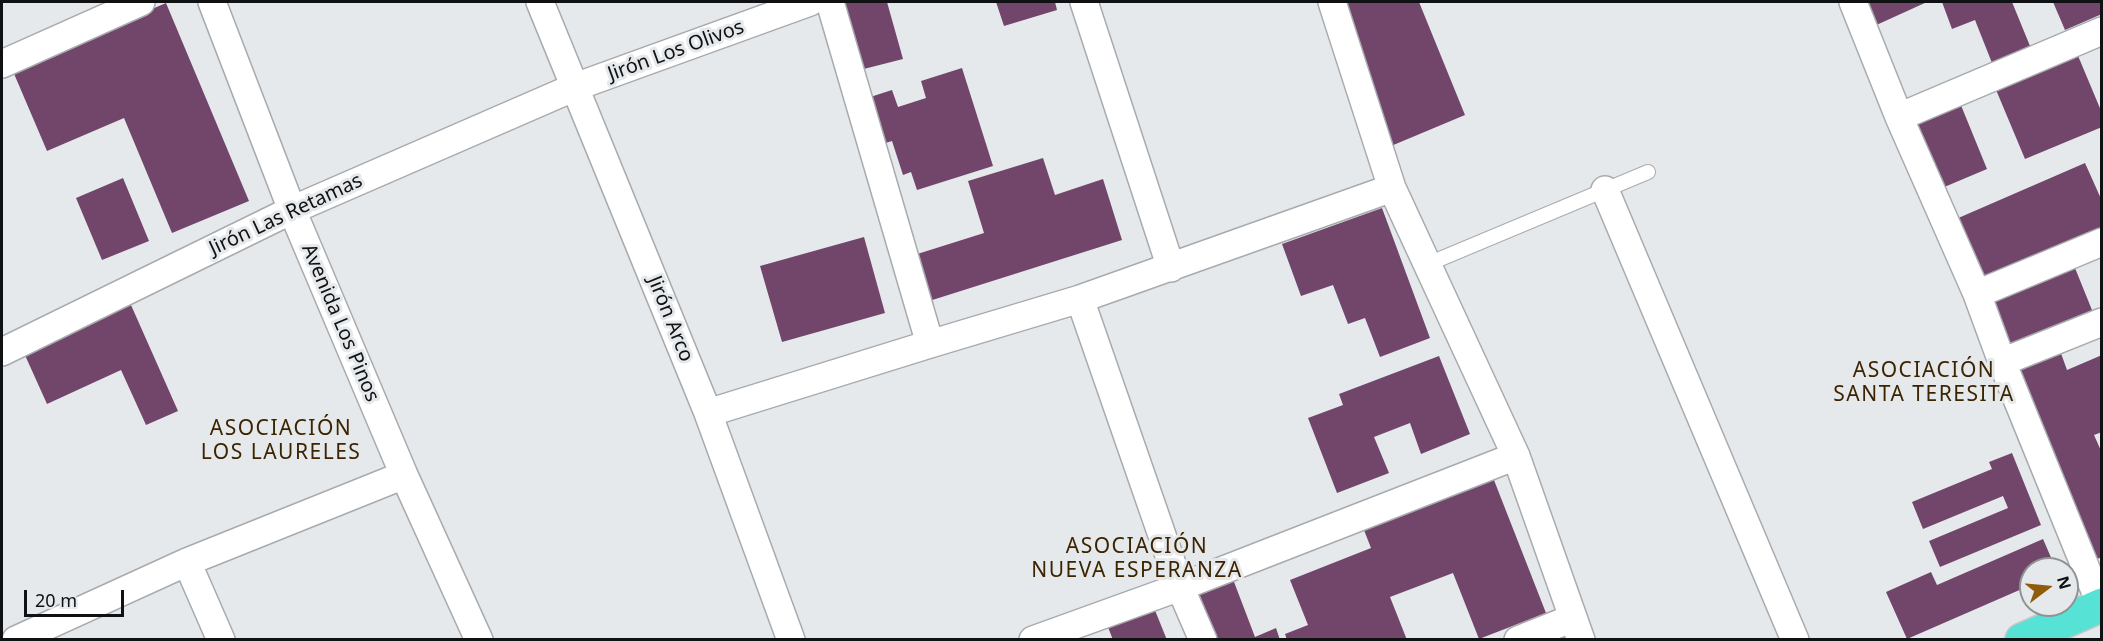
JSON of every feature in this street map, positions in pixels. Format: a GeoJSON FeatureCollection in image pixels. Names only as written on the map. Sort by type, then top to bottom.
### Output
{"type":"FeatureCollection","features":[{"type":"Feature","properties":{"kind":"highway"},"geometry":{"type":"LineString","coordinates":[[2022,639],[2101,606]]}},
{"type":"Feature","properties":{"kind":"street"},"geometry":{"type":"LineString","coordinates":[[2,64],[141,2]]}},
{"type":"Feature","properties":{"kind":"street","name":"Avenida Los Pinos"},"geometry":{"type":"LineString","coordinates":[[212,2],[292,210],[404,475],[479,639]]}},
{"type":"Feature","properties":{"kind":"street","name":"Jirón Arco"},"geometry":{"type":"LineString","coordinates":[[540,2],[708,413],[791,639]]}},
{"type":"Feature","properties":{"kind":"street","name":"Jirón Los Olivos"},"geometry":{"type":"LineString","coordinates":[[575,87],[810,2]]}},
{"type":"Feature","properties":{"kind":"street"},"geometry":{"type":"LineString","coordinates":[[830,2],[930,344]]}},
{"type":"Feature","properties":{"kind":"street"},"geometry":{"type":"LineString","coordinates":[[1084,2],[1171,268]]}},
{"type":"Feature","properties":{"kind":"street"},"geometry":{"type":"LineString","coordinates":[[1332,2],[1392,188],[1516,456],[1577,629],[1518,639]]}},
{"type":"Feature","properties":{"kind":"street"},"geometry":{"type":"LineString","coordinates":[[1853,2],[1899,117],[1977,294],[2002,362],[2101,606]]}},
{"type":"Feature","properties":{"kind":"street"},"geometry":{"type":"LineString","coordinates":[[1899,117],[2102,31]]}},
{"type":"Feature","properties":{"kind":"street","name":"Jirón Las Retamas"},"geometry":{"type":"LineString","coordinates":[[2,352],[292,210],[575,87]]}},
{"type":"Feature","properties":{"kind":"street"},"geometry":{"type":"LineString","coordinates":[[708,413],[1080,299],[1392,188]]}},
{"type":"Feature","properties":{"kind":"street"},"geometry":{"type":"LineString","coordinates":[[1605,190],[1795,639]]}},
{"type":"Feature","properties":{"kind":"street"},"geometry":{"type":"LineString","coordinates":[[1977,294],[2102,242]]}},
{"type":"Feature","properties":{"kind":"street"},"geometry":{"type":"LineString","coordinates":[[1080,299],[1180,587],[1203,639]]}},
{"type":"Feature","properties":{"kind":"street"},"geometry":{"type":"LineString","coordinates":[[2002,362],[2102,322]]}},
{"type":"Feature","properties":{"kind":"street"},"geometry":{"type":"LineString","coordinates":[[1033,639],[1180,587],[1516,456]]}},
{"type":"Feature","properties":{"kind":"street"},"geometry":{"type":"LineString","coordinates":[[16,639],[187,562],[404,475]]}},
{"type":"Feature","properties":{"kind":"street"},"geometry":{"type":"LineString","coordinates":[[187,562],[221,639]]}},
{"type":"Feature","properties":{"kind":"lane"},"geometry":{"type":"LineString","coordinates":[[1428,264],[1648,172]]}},
{"type":"Feature","properties":{"kind":"building"},"geometry":{"type":"Polygon","coordinates":[[[847,2],[887,2],[903,59],[852,72],[834,5],[847,2]]]}},
{"type":"Feature","properties":{"kind":"building"},"geometry":{"type":"Polygon","coordinates":[[[996,2],[1055,2],[1057,10],[1004,26],[996,2]]]}},
{"type":"Feature","properties":{"kind":"building"},"geometry":{"type":"Polygon","coordinates":[[[1347,2],[1419,2],[1465,115],[1391,146],[1335,7],[1347,2]]]}},
{"type":"Feature","properties":{"kind":"building"},"geometry":{"type":"Polygon","coordinates":[[[1860,2],[1927,2],[1872,27],[1860,2]]]}},
{"type":"Feature","properties":{"kind":"building"},"geometry":{"type":"Polygon","coordinates":[[[1942,2],[2012,2],[2030,46],[1992,63],[1975,20],[1952,29],[1942,2]]]}},
{"type":"Feature","properties":{"kind":"building"},"geometry":{"type":"Polygon","coordinates":[[[2053,2],[2102,2],[2102,14],[2065,30],[2053,2]]]}},
{"type":"Feature","properties":{"kind":"building"},"geometry":{"type":"Polygon","coordinates":[[[166,3],[249,201],[172,233],[124,118],[47,151],[12,69],[166,3]]]}},
{"type":"Feature","properties":{"kind":"building"},"geometry":{"type":"Polygon","coordinates":[[[2076,51],[2102,113],[2102,127],[2025,159],[1994,85],[2076,51]]]}},
{"type":"Feature","properties":{"kind":"building"},"geometry":{"type":"Polygon","coordinates":[[[962,68],[993,166],[917,190],[911,172],[903,175],[892,141],[876,146],[861,100],[892,90],[898,107],[926,98],[921,81],[962,68]]]}},
{"type":"Feature","properties":{"kind":"building"},"geometry":{"type":"Polygon","coordinates":[[[1958,98],[1987,169],[1942,188],[1916,124],[1958,98]]]}},
{"type":"Feature","properties":{"kind":"building"},"geometry":{"type":"Polygon","coordinates":[[[1043,158],[1055,195],[1103,179],[1122,240],[926,302],[911,256],[984,233],[968,181],[1043,158]]]}},
{"type":"Feature","properties":{"kind":"building"},"geometry":{"type":"Polygon","coordinates":[[[2085,163],[2102,201],[2102,228],[1981,279],[1956,219],[2085,163]]]}},
{"type":"Feature","properties":{"kind":"building"},"geometry":{"type":"Polygon","coordinates":[[[123,178],[149,241],[102,260],[76,198],[123,178]]]}},
{"type":"Feature","properties":{"kind":"building"},"geometry":{"type":"Polygon","coordinates":[[[1382,208],[1430,338],[1380,357],[1365,318],[1348,324],[1333,285],[1301,296],[1282,244],[1382,208]]]}},
{"type":"Feature","properties":{"kind":"building"},"geometry":{"type":"Polygon","coordinates":[[[864,237],[885,313],[782,342],[760,266],[864,237]]]}},
{"type":"Feature","properties":{"kind":"building"},"geometry":{"type":"Polygon","coordinates":[[[2075,268],[2094,315],[2009,348],[1988,295],[2027,288],[2075,268]]]}},
{"type":"Feature","properties":{"kind":"building"},"geometry":{"type":"Polygon","coordinates":[[[131,305],[178,411],[146,425],[121,370],[47,404],[24,353],[131,305]]]}},
{"type":"Feature","properties":{"kind":"building"},"geometry":{"type":"Polygon","coordinates":[[[2058,345],[2067,370],[2102,355],[2102,432],[2094,435],[2102,453],[2102,557],[2097,559],[2016,363],[2058,345]]]}},
{"type":"Feature","properties":{"kind":"building"},"geometry":{"type":"Polygon","coordinates":[[[1439,356],[1470,434],[1421,454],[1410,423],[1374,437],[1389,473],[1337,493],[1308,418],[1343,405],[1339,394],[1439,356]]]}},
{"type":"Feature","properties":{"kind":"building"},"geometry":{"type":"Polygon","coordinates":[[[2012,453],[2041,525],[1940,567],[1929,541],[2008,508],[2003,496],[1923,529],[1912,502],[1992,469],[1989,462],[2012,453]]]}},
{"type":"Feature","properties":{"kind":"building"},"geometry":{"type":"Polygon","coordinates":[[[1492,475],[1546,613],[1479,639],[1453,573],[1390,597],[1407,640],[1287,640],[1285,634],[1308,625],[1290,580],[1371,548],[1362,525],[1492,475]]]}},
{"type":"Feature","properties":{"kind":"building"},"geometry":{"type":"Polygon","coordinates":[[[2043,539],[2051,557],[2019,557],[2019,590],[1907,639],[1886,592],[1931,572],[1937,585],[2043,539]]]}},
{"type":"Feature","properties":{"kind":"building"},"geometry":{"type":"Polygon","coordinates":[[[1231,574],[1255,637],[1276,628],[1280,640],[1217,640],[1197,588],[1231,574]]]}},
{"type":"Feature","properties":{"kind":"building"},"geometry":{"type":"Polygon","coordinates":[[[1152,603],[1167,640],[1113,640],[1106,622],[1152,603]]]}},
{"type":"Feature","properties":{"kind":"district","name":"ASOCIACIÓN SANTA TERESITA"},"geometry":{"type":"Point","coordinates":[1924,383]}},
{"type":"Feature","properties":{"kind":"district","name":"ASOCIACIÓN LOS LAURELES"},"geometry":{"type":"Point","coordinates":[281,441]}},
{"type":"Feature","properties":{"kind":"district","name":"ASOCIACIÓN NUEVA ESPERANZA"},"geometry":{"type":"Point","coordinates":[1137,559]}}]}
